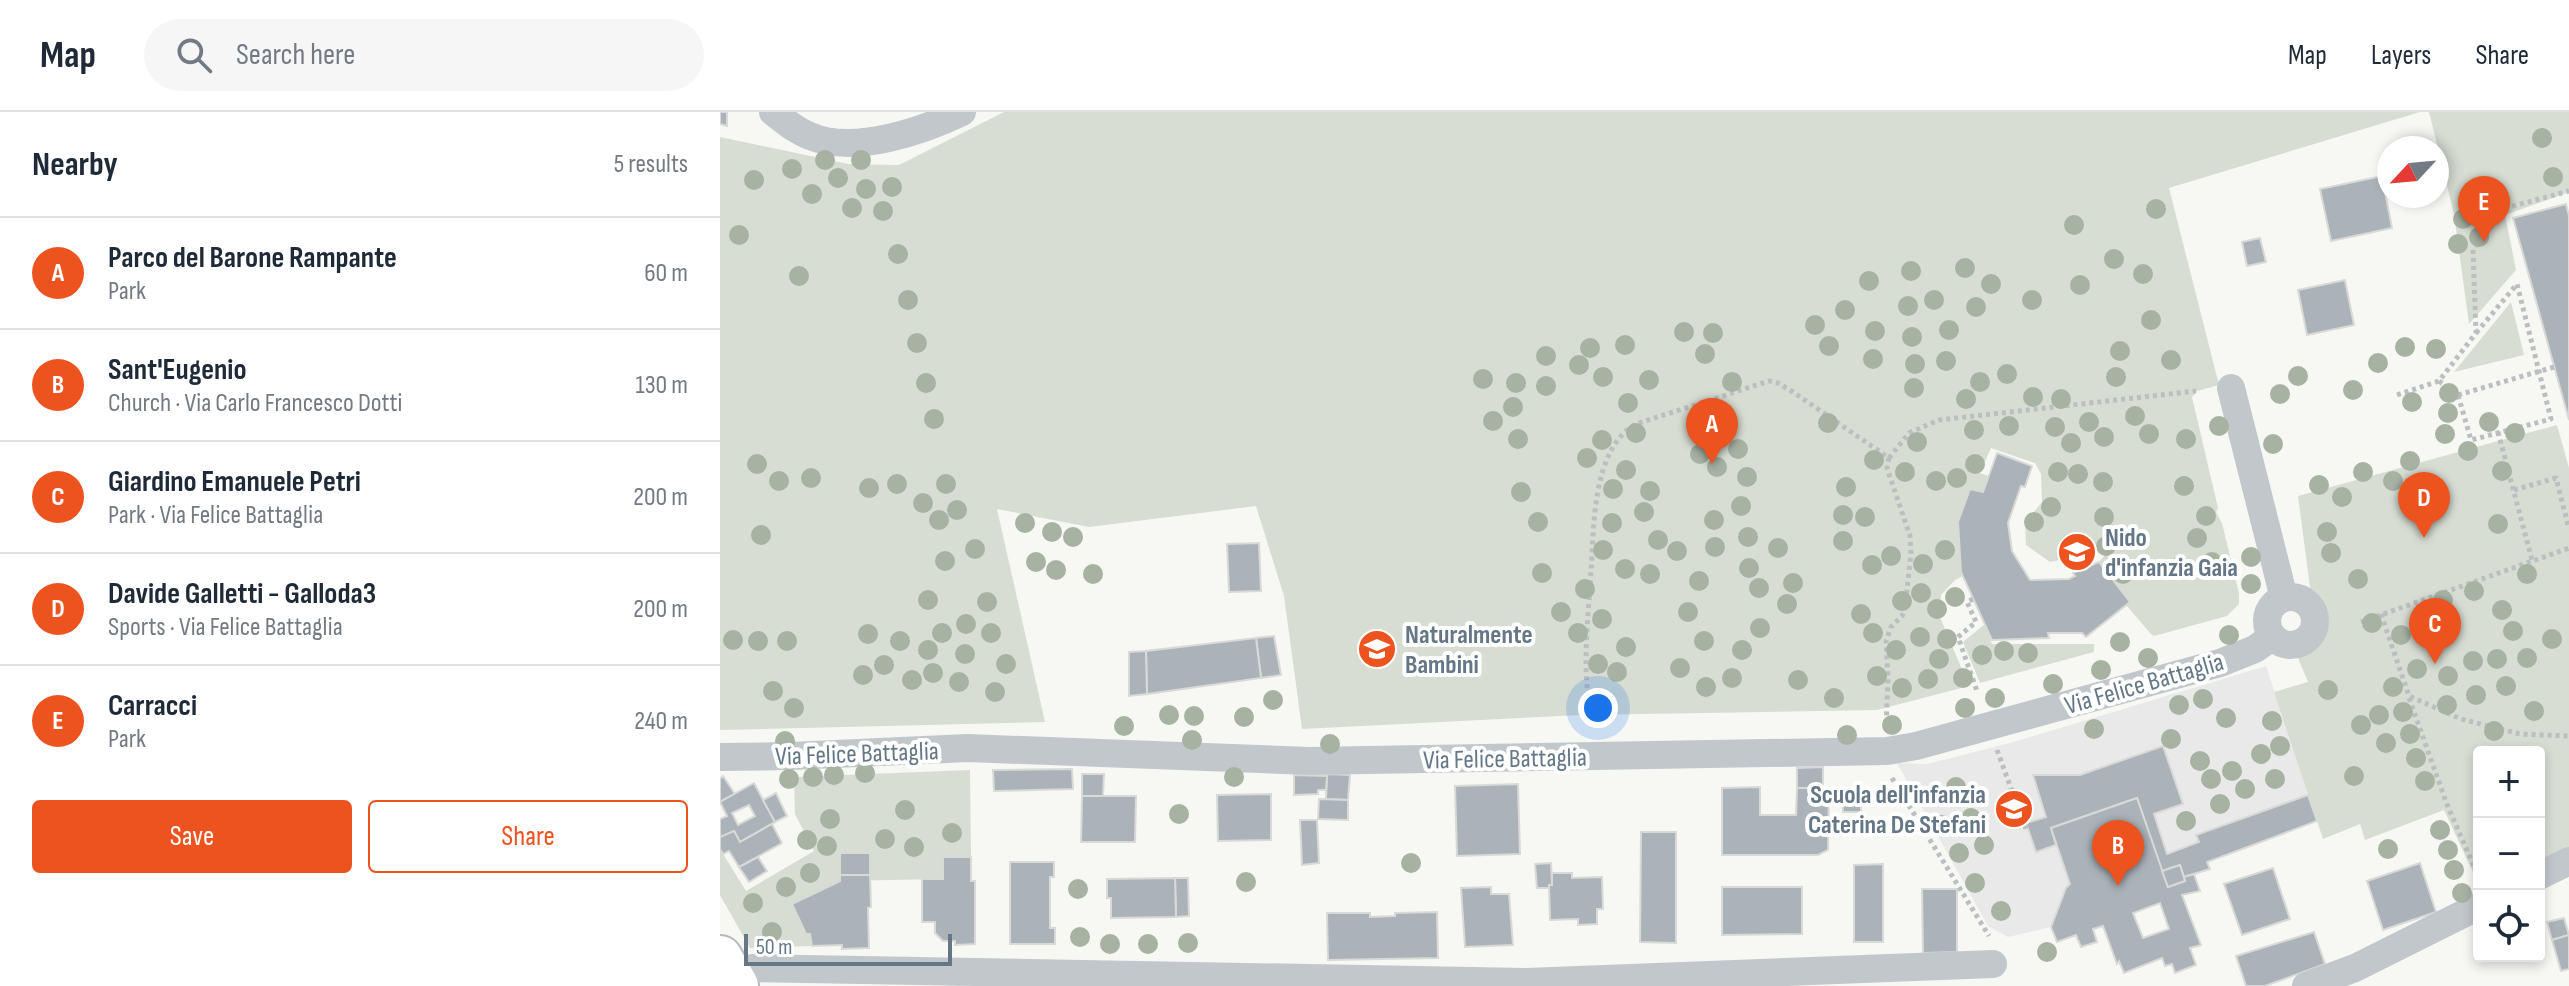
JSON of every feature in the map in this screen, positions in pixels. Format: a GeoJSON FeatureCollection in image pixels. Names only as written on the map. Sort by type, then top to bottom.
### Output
{"type":"FeatureCollection","features":[{"type":"Feature","properties":{"kind":"street"},"geometry":{"type":"LineString","coordinates":[[773,112],[811,137],[835,142],[859,142],[923,129],[962,112]]}},
{"type":"Feature","properties":{"kind":"street"},"geometry":{"type":"LineString","coordinates":[[2231,388],[2284,598]]}},
{"type":"Feature","properties":{"kind":"street"},"geometry":{"type":"LineString","coordinates":[[2284,598],[2300,599],[2307,603],[2315,617],[2309,638],[2299,645],[2282,644],[2272,637],[2266,622],[2271,606],[2284,598]]}},
{"type":"Feature","properties":{"kind":"street","name":"Via Felice Battaglia"},"geometry":{"type":"LineString","coordinates":[[720,757],[968,748],[1309,761],[1887,751],[1931,742],[2220,663],[2255,649],[2272,637]]}},
{"type":"Feature","properties":{"kind":"street"},"geometry":{"type":"LineString","coordinates":[[2545,873],[2569,861]]}},
{"type":"Feature","properties":{"kind":"street"},"geometry":{"type":"LineString","coordinates":[[2306,986],[2355,968],[2473,909]]}},
{"type":"Feature","properties":{"kind":"street"},"geometry":{"type":"LineString","coordinates":[[728,972],[753,968],[1526,982],[1994,955]]}},
{"type":"Feature","properties":{"kind":"path"},"geometry":{"type":"LineString","coordinates":[[2476,333],[2473,249],[2506,208],[2569,191]]}},
{"type":"Feature","properties":{"kind":"path"},"geometry":{"type":"LineString","coordinates":[[2397,395],[2439,381],[2517,284],[2551,419],[2471,440],[2458,395],[2439,381]]}},
{"type":"Feature","properties":{"kind":"path"},"geometry":{"type":"LineString","coordinates":[[2458,395],[2554,367]]}},
{"type":"Feature","properties":{"kind":"path"},"geometry":{"type":"LineString","coordinates":[[1589,720],[1586,664],[1595,516],[1604,470],[1624,431],[1636,424],[1769,381],[1786,387],[1889,458]]}},
{"type":"Feature","properties":{"kind":"path"},"geometry":{"type":"LineString","coordinates":[[1885,737],[1886,641],[1891,627],[1905,609],[1911,552],[1910,536],[1887,468],[1889,458],[1909,433],[1939,420],[2196,391]]}},
{"type":"Feature","properties":{"kind":"path"},"geometry":{"type":"LineString","coordinates":[[2498,432],[2532,560]]}},
{"type":"Feature","properties":{"kind":"path"},"geometry":{"type":"LineString","coordinates":[[2514,490],[2556,478],[2569,529]]}},
{"type":"Feature","properties":{"kind":"path"},"geometry":{"type":"LineString","coordinates":[[2361,622],[2569,548]]}},
{"type":"Feature","properties":{"kind":"path"},"geometry":{"type":"LineString","coordinates":[[1973,599],[1967,602],[1976,622],[1958,637],[1977,691]]}},
{"type":"Feature","properties":{"kind":"path"},"geometry":{"type":"LineString","coordinates":[[2381,614],[2409,696],[2461,719],[2520,734],[2569,736]]}},
{"type":"Feature","properties":{"kind":"path"},"geometry":{"type":"LineString","coordinates":[[2409,698],[2446,802],[2473,864]]}},
{"type":"Feature","properties":{"kind":"path"},"geometry":{"type":"LineString","coordinates":[[1994,741],[2026,829]]}},
{"type":"Feature","properties":{"kind":"path"},"geometry":{"type":"LineString","coordinates":[[1885,766],[1994,955]]}},
{"type":"Feature","properties":{"kind":"shaded area"},"geometry":{"type":"Polygon","coordinates":[[[1004,112],[2420,112],[2169,188],[2219,385],[2197,391],[2192,397],[2218,508],[2216,512],[2222,523],[2239,593],[2239,604],[2227,616],[2154,636],[2151,634],[2126,605],[2130,601],[2099,562],[2104,556],[2098,548],[2084,546],[2075,557],[2050,562],[2026,545],[2025,523],[2042,502],[2041,474],[2035,463],[1991,448],[1980,473],[1988,476],[1983,492],[1970,489],[1958,522],[1963,576],[1941,595],[1940,617],[1969,686],[1877,710],[1580,715],[1302,729],[1284,596],[1256,506],[1089,527],[997,509],[1045,722],[720,730],[720,137],[848,164],[899,165],[1004,112]]]}},
{"type":"Feature","properties":{"kind":"shaded area"},"geometry":{"type":"Polygon","coordinates":[[[2429,112],[2569,112],[2569,192],[2505,215],[2516,270],[2469,324],[2449,194],[2449,136],[2435,136],[2429,112]]]}},
{"type":"Feature","properties":{"kind":"shaded area"},"geometry":{"type":"Polygon","coordinates":[[[2511,302],[2524,355],[2454,372],[2511,302]]]}},
{"type":"Feature","properties":{"kind":"shaded area"},"geometry":{"type":"Polygon","coordinates":[[[2557,425],[2569,468],[2569,855],[2545,865],[2545,746],[2473,746],[2473,872],[2444,810],[2365,840],[2360,824],[2323,839],[2274,692],[2308,682],[2293,646],[2309,638],[2315,625],[2298,496],[2557,425]]]}},
{"type":"Feature","properties":{"kind":"shaded area"},"geometry":{"type":"Polygon","coordinates":[[[1985,624],[1992,644],[2094,644],[2094,652],[1980,683],[1963,642],[1985,624]]]}},
{"type":"Feature","properties":{"kind":"shaded area","name":"Scuola dell'infanzia Caterina De Stefani"},"geometry":{"type":"Polygon","coordinates":[[[2266,666],[2317,821],[2207,861],[2210,869],[2184,877],[2179,865],[2051,828],[2070,884],[2051,927],[2008,937],[1988,926],[1897,763],[1927,764],[2010,743],[2266,666]]]}},
{"type":"Feature","properties":{"kind":"shaded area"},"geometry":{"type":"Polygon","coordinates":[[[970,770],[971,857],[943,879],[840,881],[792,904],[806,934],[810,934],[812,946],[750,948],[720,895],[720,849],[746,891],[814,851],[795,814],[794,777],[970,770]]]}},
{"type":"Feature","properties":{"kind":"building"},"geometry":{"type":"Polygon","coordinates":[[[720,112],[727,112],[727,126],[720,124],[720,112]]]}},
{"type":"Feature","properties":{"kind":"building"},"geometry":{"type":"Polygon","coordinates":[[[2377,177],[2377,208],[2388,208],[2392,228],[2331,241],[2320,189],[2377,177]]]}},
{"type":"Feature","properties":{"kind":"building"},"geometry":{"type":"Polygon","coordinates":[[[2566,204],[2569,216],[2569,420],[2513,218],[2566,204]]]}},
{"type":"Feature","properties":{"kind":"building"},"geometry":{"type":"Polygon","coordinates":[[[2260,238],[2266,262],[2247,266],[2242,242],[2260,238]]]}},
{"type":"Feature","properties":{"kind":"building"},"geometry":{"type":"Polygon","coordinates":[[[2345,280],[2354,325],[2307,335],[2298,290],[2345,280]]]}},
{"type":"Feature","properties":{"kind":"building"},"geometry":{"type":"Polygon","coordinates":[[[1997,453],[2032,466],[2008,523],[2012,551],[2030,580],[2069,579],[2075,576],[2073,573],[2099,562],[2130,602],[2086,637],[2082,633],[2048,633],[2049,638],[1992,640],[1961,572],[1958,522],[1970,489],[1983,492],[1997,453]]]}},
{"type":"Feature","properties":{"kind":"building"},"geometry":{"type":"Polygon","coordinates":[[[1259,543],[1261,591],[1229,592],[1227,544],[1259,543]]]}},
{"type":"Feature","properties":{"kind":"building"},"geometry":{"type":"Polygon","coordinates":[[[1274,636],[1281,675],[1261,678],[1256,638],[1274,636]]]}},
{"type":"Feature","properties":{"kind":"building"},"geometry":{"type":"Polygon","coordinates":[[[1256,638],[1261,678],[1147,694],[1146,651],[1256,638]]]}},
{"type":"Feature","properties":{"kind":"building"},"geometry":{"type":"Polygon","coordinates":[[[1146,651],[1147,694],[1129,696],[1129,652],[1146,651]]]}},
{"type":"Feature","properties":{"kind":"building","name":"Scuola dell'infanzia Caterina De Stefani"},"geometry":{"type":"Polygon","coordinates":[[[2163,746],[2183,804],[2154,814],[2167,854],[2199,842],[2196,835],[2308,795],[2317,821],[2207,862],[2210,869],[2184,877],[2180,865],[2162,871],[2137,798],[2051,828],[2056,845],[2036,852],[2026,823],[2046,817],[2033,775],[2080,775],[2163,746]]]}},
{"type":"Feature","properties":{"kind":"building"},"geometry":{"type":"Polygon","coordinates":[[[1823,767],[1823,788],[1797,788],[1797,768],[1823,767]]]}},
{"type":"Feature","properties":{"kind":"building"},"geometry":{"type":"Polygon","coordinates":[[[1072,769],[1073,789],[994,791],[993,770],[1072,769]]]}},
{"type":"Feature","properties":{"kind":"building"},"geometry":{"type":"Polygon","coordinates":[[[1082,774],[1104,774],[1103,796],[1082,796],[1082,774]]]}},
{"type":"Feature","properties":{"kind":"building"},"geometry":{"type":"Polygon","coordinates":[[[1327,774],[1350,775],[1348,800],[1326,799],[1327,774]]]}},
{"type":"Feature","properties":{"kind":"building"},"geometry":{"type":"Polygon","coordinates":[[[1294,775],[1327,776],[1326,790],[1318,790],[1318,794],[1294,795],[1294,775]]]}},
{"type":"Feature","properties":{"kind":"building"},"geometry":{"type":"Polygon","coordinates":[[[723,776],[735,794],[720,802],[720,779],[723,776]]]}},
{"type":"Feature","properties":{"kind":"building"},"geometry":{"type":"Polygon","coordinates":[[[754,783],[775,822],[740,842],[734,831],[720,838],[720,819],[727,816],[720,802],[754,783]],[[749,805],[732,813],[738,825],[755,816],[749,805]]]}},
{"type":"Feature","properties":{"kind":"building"},"geometry":{"type":"Polygon","coordinates":[[[1518,784],[1520,854],[1457,856],[1455,786],[1518,784]]]}},
{"type":"Feature","properties":{"kind":"building"},"geometry":{"type":"Polygon","coordinates":[[[1760,787],[1760,815],[1796,815],[1797,788],[1829,788],[1828,850],[1818,855],[1722,855],[1722,788],[1760,787]]]}},
{"type":"Feature","properties":{"kind":"building"},"geometry":{"type":"Polygon","coordinates":[[[776,793],[787,816],[775,822],[763,800],[776,793]]]}},
{"type":"Feature","properties":{"kind":"building"},"geometry":{"type":"Polygon","coordinates":[[[1842,793],[1861,793],[1861,812],[1843,812],[1842,793]]]}},
{"type":"Feature","properties":{"kind":"building"},"geometry":{"type":"Polygon","coordinates":[[[1271,794],[1271,840],[1218,841],[1217,795],[1271,794]]]}},
{"type":"Feature","properties":{"kind":"building"},"geometry":{"type":"Polygon","coordinates":[[[1082,796],[1136,796],[1135,842],[1081,842],[1082,796]]]}},
{"type":"Feature","properties":{"kind":"building"},"geometry":{"type":"Polygon","coordinates":[[[2137,798],[2168,887],[2194,874],[2200,891],[2182,895],[2201,945],[2190,948],[2196,965],[2175,973],[2172,964],[2165,966],[2162,958],[2124,973],[2119,961],[2117,964],[2103,926],[2093,929],[2097,942],[2081,947],[2076,935],[2057,942],[2051,927],[2070,884],[2051,828],[2137,798]],[[2160,903],[2133,913],[2143,938],[2169,929],[2160,903]]]}},
{"type":"Feature","properties":{"kind":"building"},"geometry":{"type":"Polygon","coordinates":[[[1319,799],[1348,800],[1348,820],[1318,819],[1319,799]]]}},
{"type":"Feature","properties":{"kind":"building"},"geometry":{"type":"Polygon","coordinates":[[[1300,820],[1317,820],[1319,863],[1302,865],[1300,820]]]}},
{"type":"Feature","properties":{"kind":"building"},"geometry":{"type":"Polygon","coordinates":[[[772,824],[782,843],[739,867],[729,851],[723,854],[720,849],[720,837],[734,831],[740,842],[772,824]]]}},
{"type":"Feature","properties":{"kind":"building"},"geometry":{"type":"Polygon","coordinates":[[[1641,832],[1676,832],[1676,943],[1640,942],[1641,832]]]}},
{"type":"Feature","properties":{"kind":"building"},"geometry":{"type":"Polygon","coordinates":[[[840,853],[870,853],[870,875],[840,875],[840,853]]]}},
{"type":"Feature","properties":{"kind":"building"},"geometry":{"type":"Polygon","coordinates":[[[758,857],[767,871],[749,882],[739,867],[758,857]]]}},
{"type":"Feature","properties":{"kind":"building"},"geometry":{"type":"Polygon","coordinates":[[[943,857],[971,857],[971,881],[975,881],[975,944],[955,945],[955,941],[943,941],[935,933],[935,922],[922,922],[922,879],[943,879],[943,857]]]}},
{"type":"Feature","properties":{"kind":"building"},"geometry":{"type":"Polygon","coordinates":[[[1010,862],[1054,862],[1054,877],[1050,877],[1050,928],[1055,928],[1055,944],[1010,944],[1010,862]]]}},
{"type":"Feature","properties":{"kind":"building"},"geometry":{"type":"Polygon","coordinates":[[[1551,863],[1552,885],[1537,888],[1535,864],[1551,863]]]}},
{"type":"Feature","properties":{"kind":"building"},"geometry":{"type":"Polygon","coordinates":[[[2420,863],[2436,912],[2383,930],[2367,881],[2420,863]]]}},
{"type":"Feature","properties":{"kind":"building"},"geometry":{"type":"Polygon","coordinates":[[[1883,864],[1883,942],[1854,942],[1854,865],[1883,864]]]}},
{"type":"Feature","properties":{"kind":"building"},"geometry":{"type":"Polygon","coordinates":[[[2180,865],[2185,881],[2168,887],[2162,871],[2180,865]]]}},
{"type":"Feature","properties":{"kind":"building"},"geometry":{"type":"Polygon","coordinates":[[[2273,868],[2290,919],[2242,935],[2224,884],[2273,868]]]}},
{"type":"Feature","properties":{"kind":"building"},"geometry":{"type":"Polygon","coordinates":[[[1552,873],[1572,873],[1572,878],[1602,877],[1603,909],[1597,909],[1597,924],[1578,925],[1578,919],[1550,920],[1549,885],[1552,885],[1552,873]]]}},
{"type":"Feature","properties":{"kind":"building"},"geometry":{"type":"Polygon","coordinates":[[[840,875],[870,875],[869,948],[812,946],[810,934],[806,934],[792,904],[840,881],[840,875]]]}},
{"type":"Feature","properties":{"kind":"building"},"geometry":{"type":"Polygon","coordinates":[[[1175,878],[1188,878],[1189,916],[1176,917],[1175,878]]]}},
{"type":"Feature","properties":{"kind":"building"},"geometry":{"type":"Polygon","coordinates":[[[1175,878],[1176,917],[1111,918],[1107,879],[1175,878]]]}},
{"type":"Feature","properties":{"kind":"building"},"geometry":{"type":"Polygon","coordinates":[[[1491,887],[1491,894],[1509,894],[1513,945],[1465,947],[1461,888],[1491,887]]]}},
{"type":"Feature","properties":{"kind":"building"},"geometry":{"type":"Polygon","coordinates":[[[1722,887],[1802,887],[1802,934],[1722,935],[1722,887]]]}},
{"type":"Feature","properties":{"kind":"building"},"geometry":{"type":"Polygon","coordinates":[[[1922,889],[1957,889],[1957,952],[1923,953],[1922,889]]]}},
{"type":"Feature","properties":{"kind":"building"},"geometry":{"type":"Polygon","coordinates":[[[1437,912],[1438,958],[1328,960],[1327,913],[1370,913],[1370,917],[1437,912]]]}},
{"type":"Feature","properties":{"kind":"building"},"geometry":{"type":"Polygon","coordinates":[[[2564,918],[2569,935],[2552,940],[2547,922],[2564,918]]]}},
{"type":"Feature","properties":{"kind":"building"},"geometry":{"type":"Polygon","coordinates":[[[2314,932],[2325,964],[2265,986],[2246,986],[2236,956],[2314,932]]]}},
{"type":"Feature","properties":{"kind":"building"},"geometry":{"type":"Polygon","coordinates":[[[2569,935],[2569,969],[2561,971],[2552,940],[2569,935]]]}},
{"type":"Feature","properties":{"kind":"place","name":"Carracci"},"geometry":{"type":"Point","coordinates":[2484,242]}},
{"type":"Feature","properties":{"kind":"place","name":"Parco del Barone Rampante"},"geometry":{"type":"Point","coordinates":[1712,464]}},
{"type":"Feature","properties":{"kind":"place","name":"Davide Galletti - Galloda3"},"geometry":{"type":"Point","coordinates":[2424,538]}},
{"type":"Feature","properties":{"kind":"place","name":"Nido d'infanzia Gaia"},"geometry":{"type":"Point","coordinates":[2077,552]}},
{"type":"Feature","properties":{"kind":"place","name":"Naturalmente Bambini"},"geometry":{"type":"Point","coordinates":[1377,649]}},
{"type":"Feature","properties":{"kind":"place","name":"Giardino Emanuele Petri"},"geometry":{"type":"Point","coordinates":[2435,664]}},
{"type":"Feature","properties":{"kind":"place","name":"Scuola dell'infanzia Caterina De Stefani"},"geometry":{"type":"Point","coordinates":[2014,809]}},
{"type":"Feature","properties":{"kind":"place","name":"Sant'Eugenio"},"geometry":{"type":"Point","coordinates":[2118,886]}}]}
